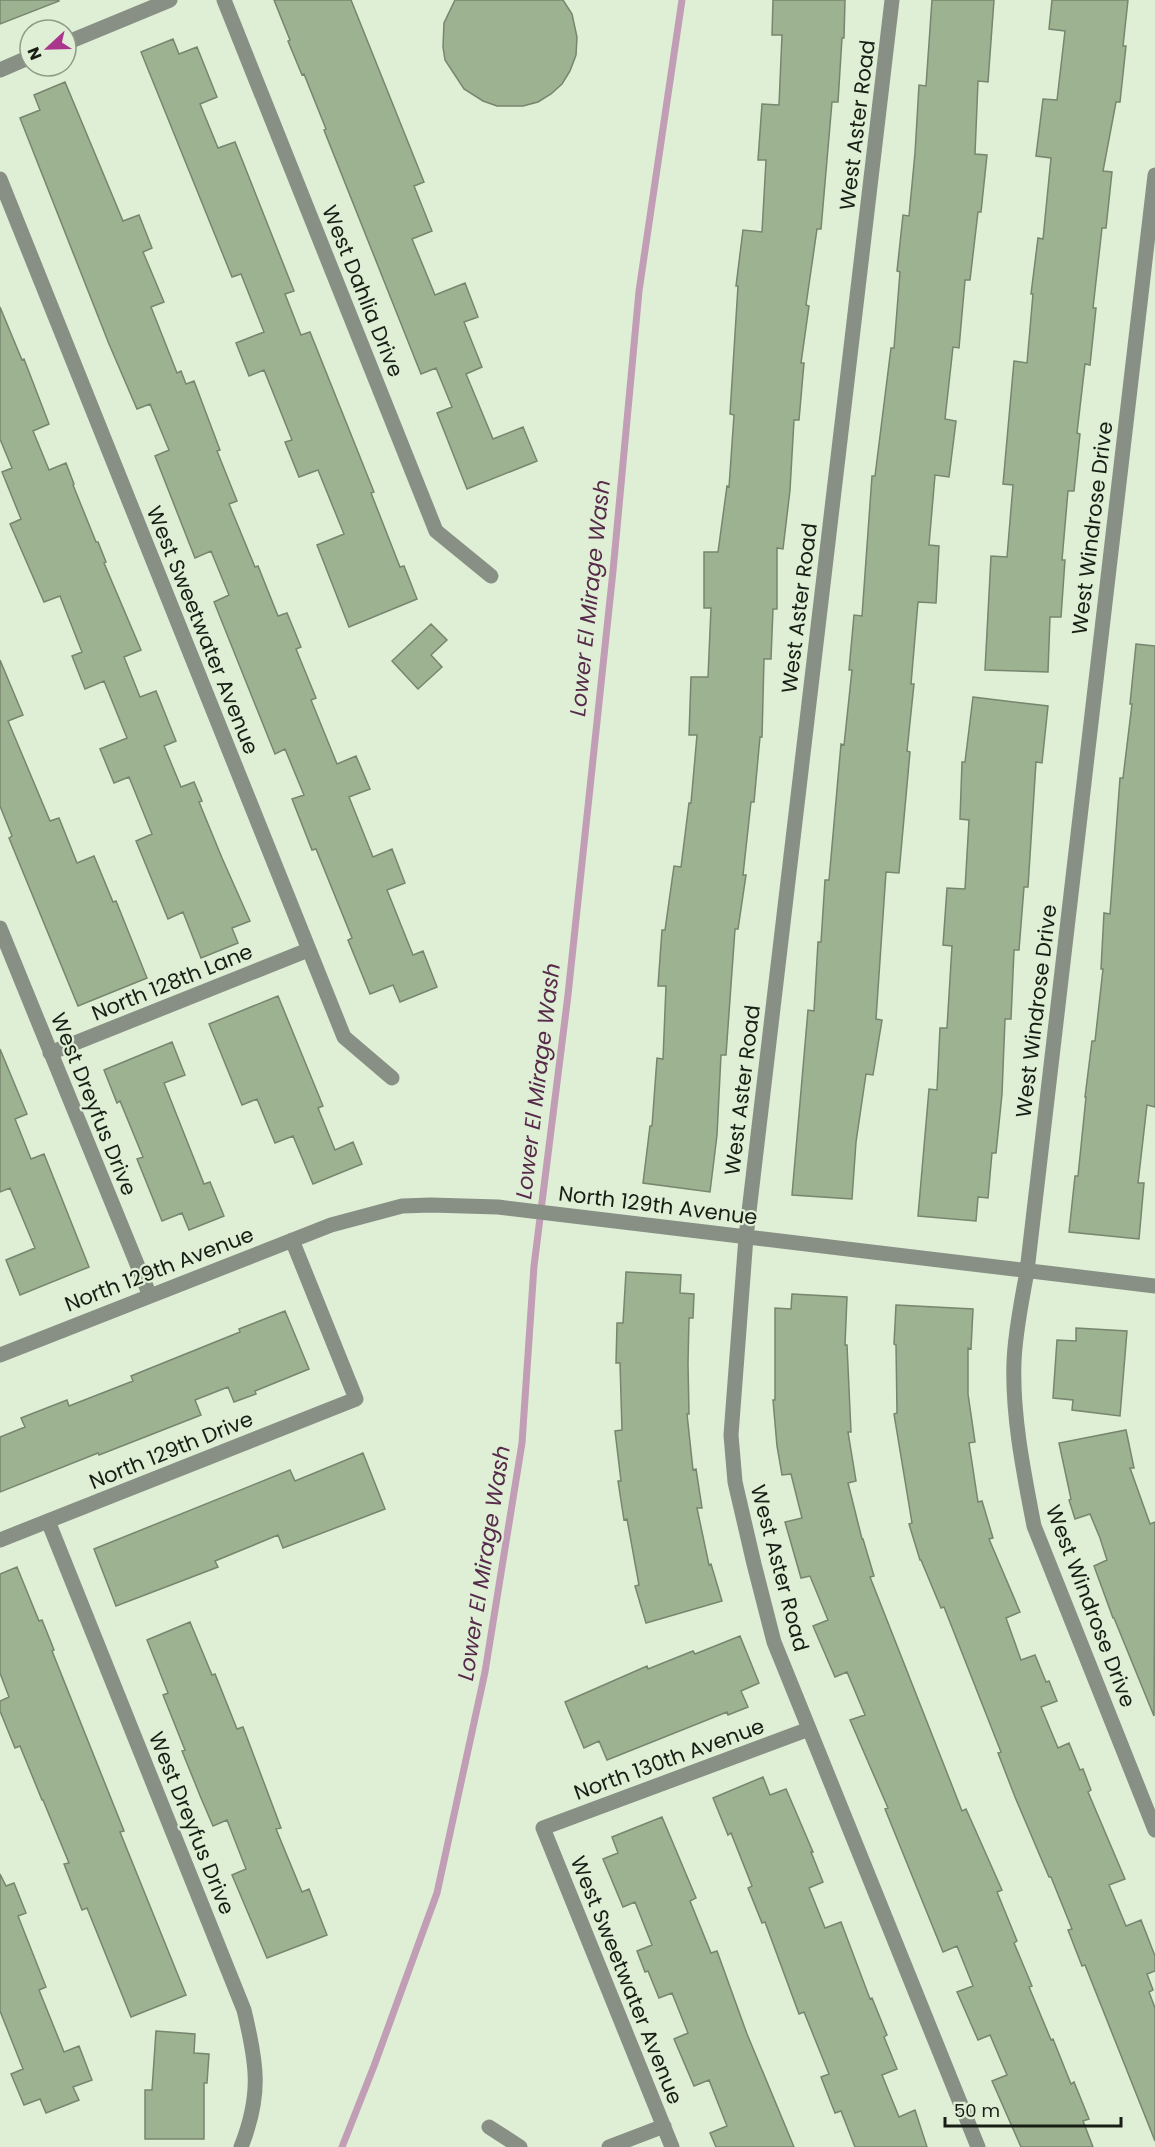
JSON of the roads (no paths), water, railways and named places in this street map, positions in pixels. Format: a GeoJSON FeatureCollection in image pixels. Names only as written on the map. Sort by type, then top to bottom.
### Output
{"type":"FeatureCollection","features":[{"type":"Feature","properties":{"kind":"street"},"geometry":{"type":"LineString","coordinates":[[78,38],[170,0]]}},
{"type":"Feature","properties":{"kind":"street","name":"West Dahlia Drive"},"geometry":{"type":"LineString","coordinates":[[224,0],[436,531],[491,576]]}},
{"type":"Feature","properties":{"kind":"street","name":"West Aster Road"},"geometry":{"type":"LineString","coordinates":[[892,0],[746,1237],[731,1435],[735,1482],[774,1642],[978,2147]]}},
{"type":"Feature","properties":{"kind":"street"},"geometry":{"type":"LineString","coordinates":[[0,70],[18,62]]}},
{"type":"Feature","properties":{"kind":"street","name":"West Windrose Drive"},"geometry":{"type":"LineString","coordinates":[[1155,175],[1027,1270],[1014,1362],[1017,1420],[1034,1526],[1155,1830]]}},
{"type":"Feature","properties":{"kind":"street","name":"West Sweetwater Avenue"},"geometry":{"type":"LineString","coordinates":[[0,179],[344,1037],[393,1078]]}},
{"type":"Feature","properties":{"kind":"street","name":"West Dreyfus Drive"},"geometry":{"type":"LineString","coordinates":[[0,928],[150,1296]]}},
{"type":"Feature","properties":{"kind":"street","name":"North 128th Lane"},"geometry":{"type":"LineString","coordinates":[[50,1053],[308,950]]}},
{"type":"Feature","properties":{"kind":"street","name":"North 129th Avenue"},"geometry":{"type":"LineString","coordinates":[[0,1355],[331,1225],[402,1206],[431,1204],[498,1208],[614,1221],[1155,1286]]}},
{"type":"Feature","properties":{"kind":"street","name":"North 129th Drive"},"geometry":{"type":"LineString","coordinates":[[0,1540],[357,1398],[292,1240]]}},
{"type":"Feature","properties":{"kind":"street","name":"West Dreyfus Drive"},"geometry":{"type":"LineString","coordinates":[[48,1521],[244,2010],[252,2046],[256,2080],[254,2111],[241,2147]]}},
{"type":"Feature","properties":{"kind":"street","name":"North 130th Avenue"},"geometry":{"type":"LineString","coordinates":[[543,1828],[809,1729]]}},
{"type":"Feature","properties":{"kind":"street","name":"West Sweetwater Avenue"},"geometry":{"type":"LineString","coordinates":[[543,1828],[672,2147]]}},
{"type":"Feature","properties":{"kind":"street"},"geometry":{"type":"LineString","coordinates":[[609,2147],[664,2126]]}},
{"type":"Feature","properties":{"kind":"street"},"geometry":{"type":"LineString","coordinates":[[489,2127],[520,2147]]}},
{"type":"Feature","properties":{"kind":"waterway","name":"Lower El Mirage Wash"},"geometry":{"type":"LineString","coordinates":[[342,2147],[437,1893],[485,1672],[522,1443],[534,1266],[568,995],[613,571],[639,291],[682,0]]}}]}
